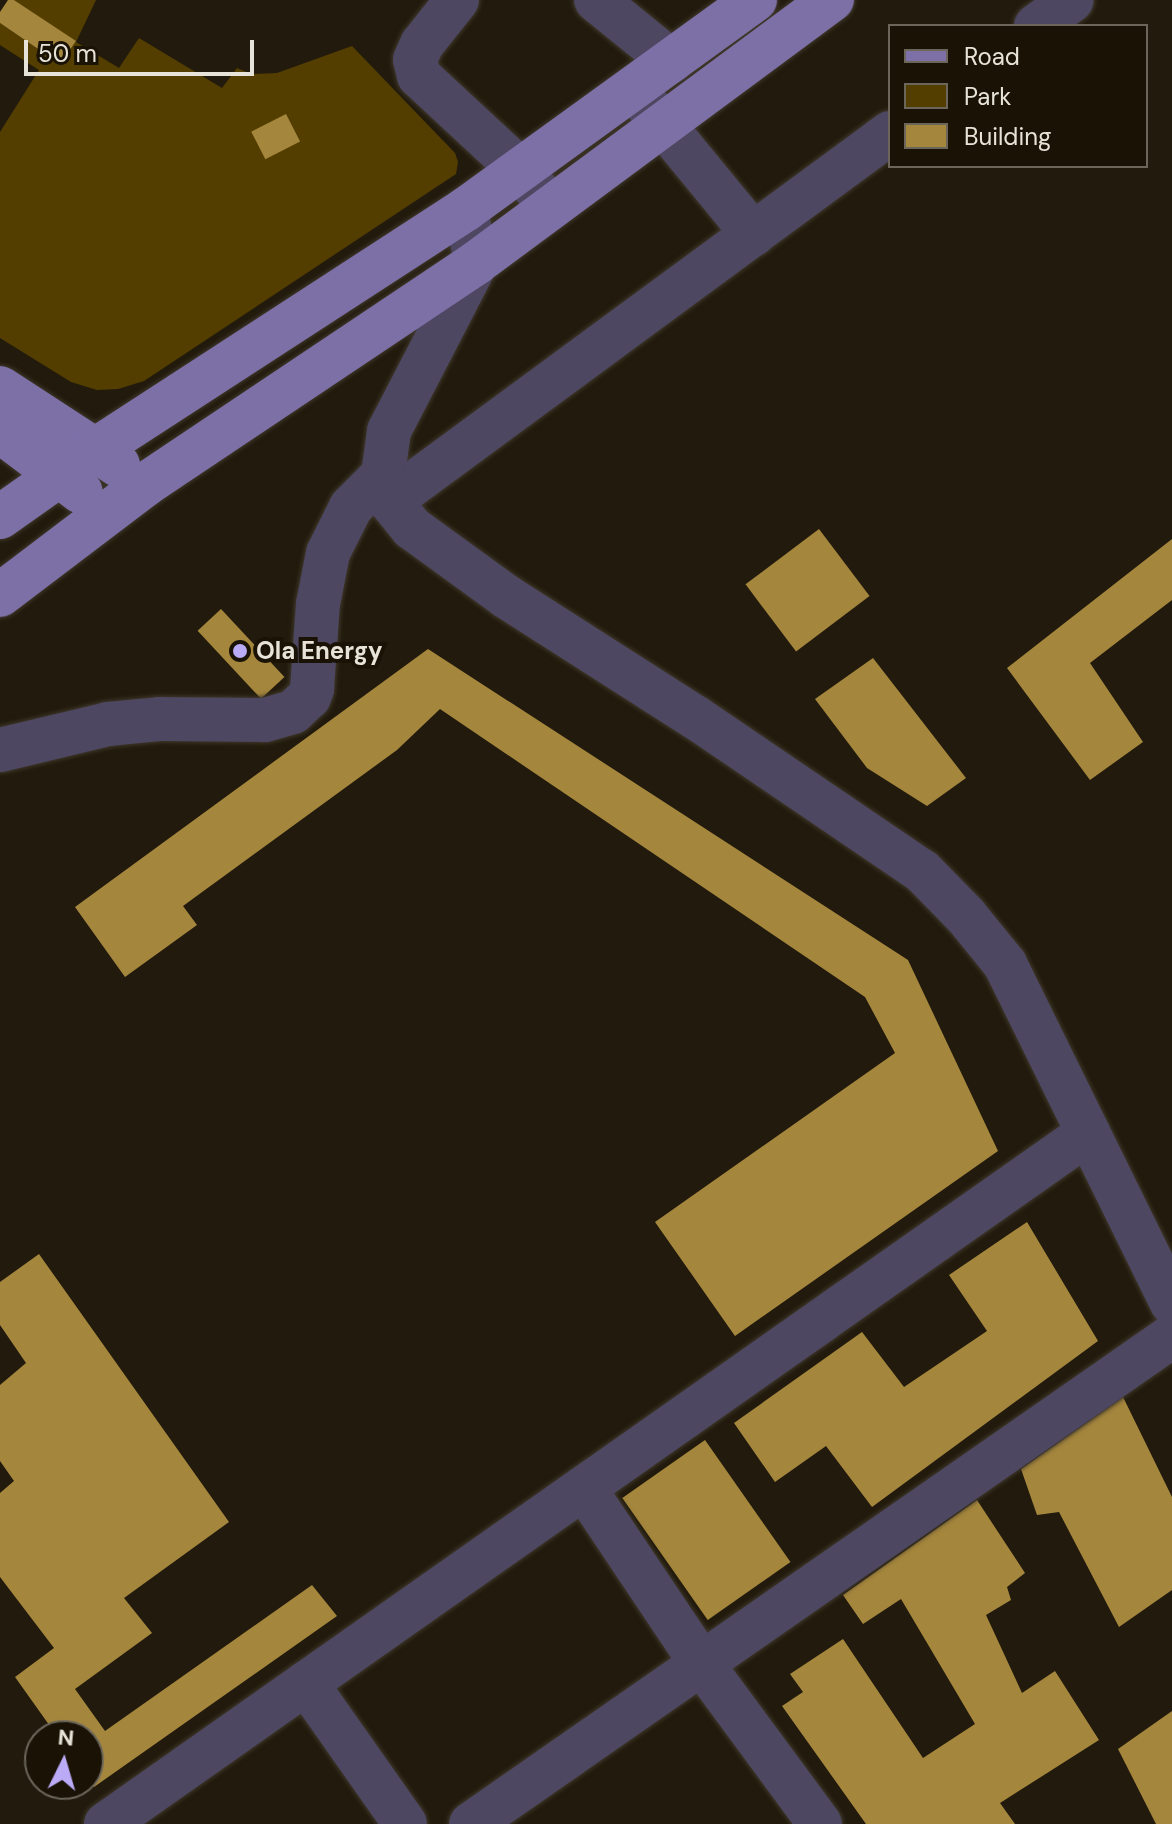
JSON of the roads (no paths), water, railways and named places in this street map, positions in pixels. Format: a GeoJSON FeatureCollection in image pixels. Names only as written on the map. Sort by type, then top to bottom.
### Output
{"type":"FeatureCollection","features":[{"type":"Feature","properties":{"kind":"main road"},"geometry":{"type":"LineString","coordinates":[[0,517],[95,450],[466,209],[755,0]]}},
{"type":"Feature","properties":{"kind":"main road"},"geometry":{"type":"LineString","coordinates":[[0,595],[146,484],[476,263],[832,0]]}},
{"type":"Feature","properties":{"kind":"main road"},"geometry":{"type":"LineString","coordinates":[[0,388],[146,484]]}},
{"type":"Feature","properties":{"kind":"main road"},"geometry":{"type":"LineString","coordinates":[[0,431],[107,513]]}},
{"type":"Feature","properties":{"kind":"street"},"geometry":{"type":"LineString","coordinates":[[457,0],[422,44],[415,60],[419,76],[520,170],[551,207]]}},
{"type":"Feature","properties":{"kind":"street"},"geometry":{"type":"LineString","coordinates":[[596,0],[671,61]]}},
{"type":"Feature","properties":{"kind":"street"},"geometry":{"type":"LineString","coordinates":[[1039,24],[1072,0]]}},
{"type":"Feature","properties":{"kind":"street"},"geometry":{"type":"LineString","coordinates":[[634,89],[753,234]]}},
{"type":"Feature","properties":{"kind":"street"},"geometry":{"type":"LineString","coordinates":[[0,768],[18,746],[108,724],[159,719],[265,720],[293,712],[309,697],[312,689],[318,604],[328,553],[351,507],[387,488],[753,234],[888,134]]}},
{"type":"Feature","properties":{"kind":"street"},"geometry":{"type":"LineString","coordinates":[[466,209],[476,263],[389,431],[387,488],[412,528],[486,582],[695,717],[922,871],[966,916],[1005,964],[1172,1303]]}},
{"type":"Feature","properties":{"kind":"street"},"geometry":{"type":"LineString","coordinates":[[106,1824],[1088,1133]]}},
{"type":"Feature","properties":{"kind":"street"},"geometry":{"type":"LineString","coordinates":[[471,1824],[1172,1336]]}},
{"type":"Feature","properties":{"kind":"street"},"geometry":{"type":"LineString","coordinates":[[584,1488],[702,1664],[820,1824]]}},
{"type":"Feature","properties":{"kind":"street"},"geometry":{"type":"LineString","coordinates":[[306,1683],[405,1824]]}},
{"type":"Feature","properties":{"kind":"place","name":"Ola Energy"},"geometry":{"type":"Point","coordinates":[240,651]}}]}
